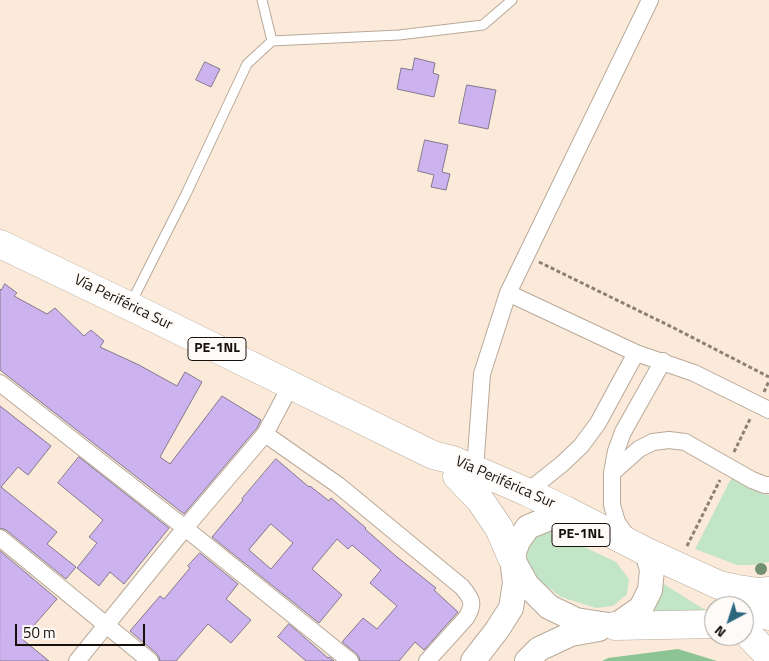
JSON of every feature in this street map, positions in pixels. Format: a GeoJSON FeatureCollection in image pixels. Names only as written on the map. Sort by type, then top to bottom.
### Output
{"type":"FeatureCollection","features":[{"type":"Feature","properties":{"kind":"highway","name":"Vía Periférica Sur"},"geometry":{"type":"LineString","coordinates":[[0,244],[291,385],[466,473],[646,556],[719,585],[759,592],[769,591]]}},
{"type":"Feature","properties":{"kind":"highway","name":"Vía Periférica Sur"},"geometry":{"type":"LineString","coordinates":[[466,473],[527,492],[557,514]]}},
{"type":"Feature","properties":{"kind":"highway"},"geometry":{"type":"LineString","coordinates":[[466,473],[480,500],[499,528],[512,558]]}},
{"type":"Feature","properties":{"kind":"highway","name":"Vía Periférica Sur"},"geometry":{"type":"LineString","coordinates":[[646,556],[704,597]]}},
{"type":"Feature","properties":{"kind":"highway"},"geometry":{"type":"LineString","coordinates":[[615,626],[704,612]]}},
{"type":"Feature","properties":{"kind":"highway"},"geometry":{"type":"LineString","coordinates":[[754,612],[769,617]]}},
{"type":"Feature","properties":{"kind":"highway"},"geometry":{"type":"LineString","coordinates":[[754,621],[769,617]]}},
{"type":"Feature","properties":{"kind":"highway"},"geometry":{"type":"LineString","coordinates":[[754,640],[769,656]]}},
{"type":"Feature","properties":{"kind":"main road"},"geometry":{"type":"LineString","coordinates":[[473,661],[511,608],[515,583],[512,558],[518,541],[528,527],[557,514]]}},
{"type":"Feature","properties":{"kind":"main road"},"geometry":{"type":"LineString","coordinates":[[528,661],[539,649],[571,634],[615,626],[641,608],[650,590],[646,556]]}},
{"type":"Feature","properties":{"kind":"main road"},"geometry":{"type":"LineString","coordinates":[[512,558],[527,585],[549,607],[576,620],[615,626]]}},
{"type":"Feature","properties":{"kind":"street"},"geometry":{"type":"LineString","coordinates":[[466,473],[482,374],[508,293],[650,0]]}},
{"type":"Feature","properties":{"kind":"street"},"geometry":{"type":"LineString","coordinates":[[508,293],[636,353],[694,373],[769,410]]}},
{"type":"Feature","properties":{"kind":"street"},"geometry":{"type":"LineString","coordinates":[[527,492],[581,446],[598,423],[636,353]]}},
{"type":"Feature","properties":{"kind":"street"},"geometry":{"type":"LineString","coordinates":[[646,556],[626,536],[617,522],[612,505],[612,473],[616,451],[623,432],[663,362]]}},
{"type":"Feature","properties":{"kind":"street"},"geometry":{"type":"LineString","coordinates":[[0,383],[186,528],[350,661]]}},
{"type":"Feature","properties":{"kind":"street"},"geometry":{"type":"LineString","coordinates":[[77,661],[265,434],[291,385]]}},
{"type":"Feature","properties":{"kind":"street"},"geometry":{"type":"LineString","coordinates":[[265,434],[338,485],[462,587],[469,595],[472,603],[471,610],[428,661]]}},
{"type":"Feature","properties":{"kind":"street"},"geometry":{"type":"LineString","coordinates":[[612,473],[639,449],[653,442],[670,440],[685,442],[752,480],[769,485]]}},
{"type":"Feature","properties":{"kind":"street"},"geometry":{"type":"LineString","coordinates":[[0,538],[150,661]]}},
{"type":"Feature","properties":{"kind":"lane"},"geometry":{"type":"LineString","coordinates":[[262,0],[272,41]]}},
{"type":"Feature","properties":{"kind":"lane"},"geometry":{"type":"LineString","coordinates":[[130,306],[186,194],[247,64],[272,41],[399,35],[483,24],[512,0]]}},
{"type":"Feature","properties":{"kind":"path"},"geometry":{"type":"LineString","coordinates":[[526,255],[769,377]]}},
{"type":"Feature","properties":{"kind":"green space"},"geometry":{"type":"Polygon","coordinates":[[[732,477],[761,493],[769,495],[769,562],[754,565],[737,565],[695,549],[732,477]]]}},
{"type":"Feature","properties":{"kind":"green space"},"geometry":{"type":"Polygon","coordinates":[[[545,530],[616,562],[629,579],[627,594],[613,606],[596,608],[561,597],[530,574],[520,547],[545,530]]]}},
{"type":"Feature","properties":{"kind":"green space"},"geometry":{"type":"Polygon","coordinates":[[[659,581],[704,609],[704,613],[648,616],[659,581]]]}},
{"type":"Feature","properties":{"kind":"green space"},"geometry":{"type":"Polygon","coordinates":[[[678,649],[717,661],[602,661],[608,658],[678,649]]]}},
{"type":"Feature","properties":{"kind":"building"},"geometry":{"type":"Polygon","coordinates":[[[415,58],[435,63],[433,73],[439,75],[434,97],[397,89],[401,68],[412,70],[415,58]]]}},
{"type":"Feature","properties":{"kind":"building"},"geometry":{"type":"Polygon","coordinates":[[[205,62],[220,69],[211,87],[196,80],[205,62]]]}},
{"type":"Feature","properties":{"kind":"building"},"geometry":{"type":"Polygon","coordinates":[[[467,85],[496,90],[488,129],[459,123],[467,85]]]}},
{"type":"Feature","properties":{"kind":"building"},"geometry":{"type":"Polygon","coordinates":[[[425,140],[448,145],[442,172],[450,174],[446,190],[431,187],[434,175],[418,171],[425,140]]]}},
{"type":"Feature","properties":{"kind":"building"},"geometry":{"type":"Polygon","coordinates":[[[5,284],[17,293],[14,296],[47,314],[55,308],[84,336],[91,330],[104,341],[100,347],[139,365],[177,386],[185,372],[202,382],[160,457],[170,464],[222,396],[261,420],[257,428],[184,514],[0,370],[0,289],[5,284]]]}},
{"type":"Feature","properties":{"kind":"building"},"geometry":{"type":"Polygon","coordinates":[[[0,406],[51,446],[28,475],[18,467],[1,487],[57,532],[47,544],[76,567],[66,579],[6,530],[0,528],[0,406]]]}},
{"type":"Feature","properties":{"kind":"building"},"geometry":{"type":"Polygon","coordinates":[[[79,457],[169,528],[124,584],[110,572],[99,586],[77,568],[97,543],[89,537],[103,520],[58,483],[79,457]]]}},
{"type":"Feature","properties":{"kind":"building"},"geometry":{"type":"Polygon","coordinates":[[[276,459],[309,487],[329,501],[331,498],[397,557],[436,588],[434,590],[458,612],[424,650],[415,642],[399,661],[360,661],[357,654],[342,642],[363,618],[377,629],[397,606],[370,583],[381,570],[352,545],[348,549],[337,539],[312,569],[342,595],[319,623],[212,537],[276,459]],[[271,524],[249,550],[271,569],[293,543],[271,524]]]}},
{"type":"Feature","properties":{"kind":"building"},"geometry":{"type":"Polygon","coordinates":[[[0,551],[57,599],[22,639],[49,661],[0,661],[0,551]]]}},
{"type":"Feature","properties":{"kind":"building"},"geometry":{"type":"Polygon","coordinates":[[[200,553],[238,584],[226,599],[251,620],[231,643],[208,624],[176,661],[160,661],[156,653],[130,631],[160,596],[164,599],[200,553]]]}},
{"type":"Feature","properties":{"kind":"building"},"geometry":{"type":"Polygon","coordinates":[[[289,624],[334,661],[306,661],[278,637],[289,624]]]}}]}
